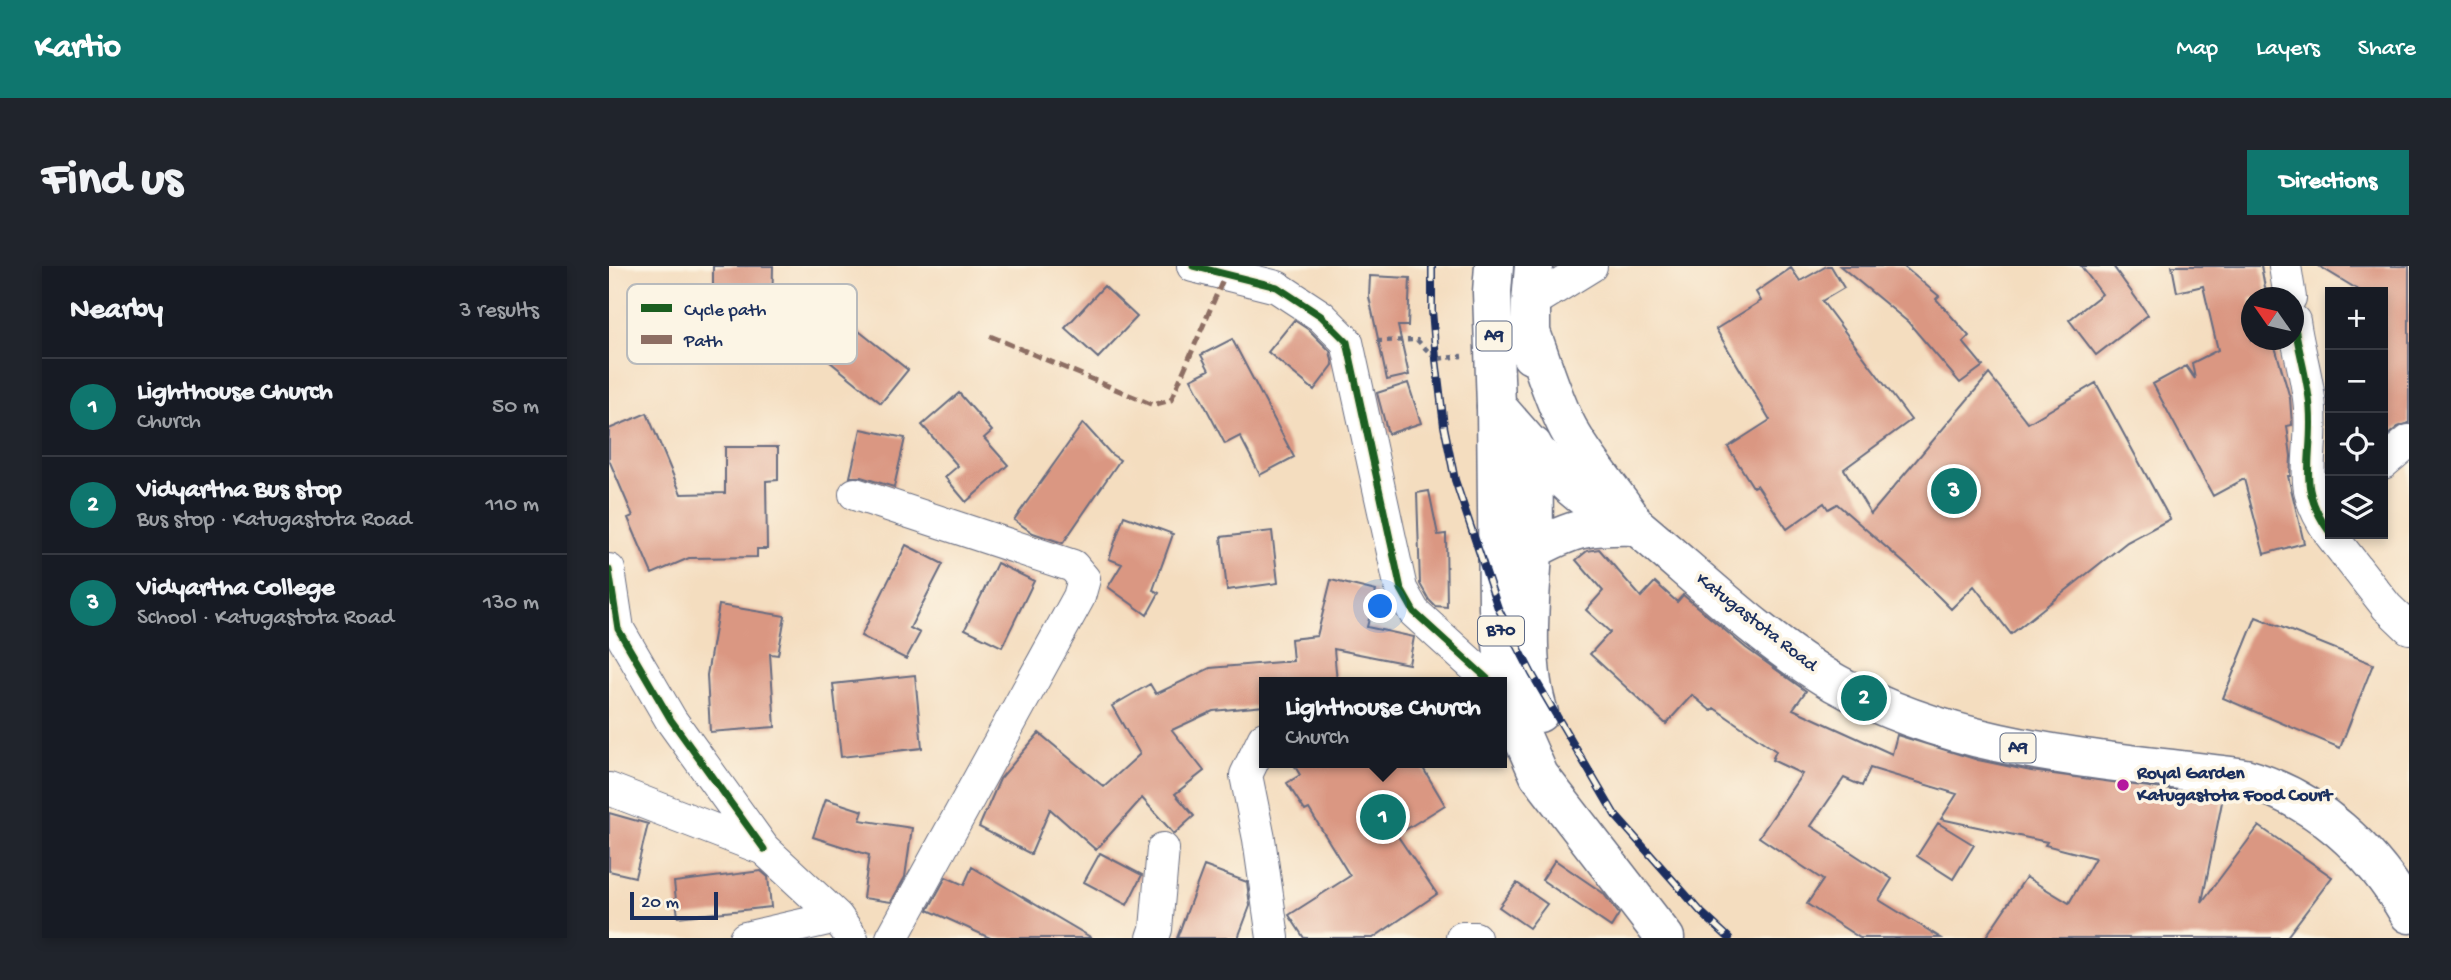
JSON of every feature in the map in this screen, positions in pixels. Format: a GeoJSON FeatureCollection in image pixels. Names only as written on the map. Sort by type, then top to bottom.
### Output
{"type":"FeatureCollection","features":[{"type":"Feature","properties":{"kind":"main road","name":"A9"},"geometry":{"type":"LineString","coordinates":[[1494,266],[1492,292],[1496,406]]}},
{"type":"Feature","properties":{"kind":"main road"},"geometry":{"type":"LineString","coordinates":[[1532,300],[1533,446]]}},
{"type":"Feature","properties":{"kind":"main road","name":"Katugastota Road"},"geometry":{"type":"LineString","coordinates":[[1532,300],[1568,427],[1581,450],[1607,482],[1636,526]]}},
{"type":"Feature","properties":{"kind":"main road","name":"Katugastota Road"},"geometry":{"type":"LineString","coordinates":[[1496,406],[1589,500],[1636,526],[1798,658],[1864,698],[1954,733],[2056,755],[2245,778],[2268,785],[2317,811],[2342,830],[2382,870],[2409,914]]}},
{"type":"Feature","properties":{"kind":"main road","name":"B70"},"geometry":{"type":"LineString","coordinates":[[1496,406],[1500,677]]}},
{"type":"Feature","properties":{"kind":"main road","name":"B70"},"geometry":{"type":"LineString","coordinates":[[1533,446],[1530,601],[1532,674],[1538,709],[1586,833]]}},
{"type":"Feature","properties":{"kind":"main road"},"geometry":{"type":"LineString","coordinates":[[1533,550],[1562,534],[1587,527],[1636,526]]}},
{"type":"Feature","properties":{"kind":"main road","name":"B70"},"geometry":{"type":"LineString","coordinates":[[1507,704],[1539,775],[1665,938]]}},
{"type":"Feature","properties":{"kind":"street"},"geometry":{"type":"LineString","coordinates":[[1193,266],[1272,277],[1321,316],[1347,342],[1401,589],[1414,612],[1485,677]]}},
{"type":"Feature","properties":{"kind":"street"},"geometry":{"type":"LineString","coordinates":[[1532,300],[1591,266]]}},
{"type":"Feature","properties":{"kind":"street"},"geometry":{"type":"LineString","coordinates":[[2285,266],[2288,287]]}},
{"type":"Feature","properties":{"kind":"street"},"geometry":{"type":"LineString","coordinates":[[2299,350],[2310,406],[2311,432],[2307,472],[2309,489],[2313,506],[2325,522]]}},
{"type":"Feature","properties":{"kind":"street"},"geometry":{"type":"LineString","coordinates":[[2388,459],[2409,441]]}},
{"type":"Feature","properties":{"kind":"street"},"geometry":{"type":"LineString","coordinates":[[855,494],[1073,566],[1084,579],[1079,597],[892,938]]}},
{"type":"Feature","properties":{"kind":"street"},"geometry":{"type":"LineString","coordinates":[[2337,539],[2386,607],[2409,628]]}},
{"type":"Feature","properties":{"kind":"street"},"geometry":{"type":"LineString","coordinates":[[609,570],[618,629],[671,720],[764,849],[845,928]]}},
{"type":"Feature","properties":{"kind":"street"},"geometry":{"type":"LineString","coordinates":[[1259,748],[1245,775],[1259,839],[1273,938]]}},
{"type":"Feature","properties":{"kind":"street"},"geometry":{"type":"LineString","coordinates":[[609,789],[764,849]]}},
{"type":"Feature","properties":{"kind":"street"},"geometry":{"type":"LineString","coordinates":[[1153,938],[1163,849]]}},
{"type":"Feature","properties":{"kind":"street"},"geometry":{"type":"LineString","coordinates":[[745,938],[845,928]]}},
{"type":"Feature","properties":{"kind":"street"},"geometry":{"type":"LineString","coordinates":[[1462,938],[1475,938]]}},
{"type":"Feature","properties":{"kind":"path"},"geometry":{"type":"LineString","coordinates":[[1347,342],[1416,340],[1436,359],[1494,351]]}},
{"type":"Feature","properties":{"kind":"building"},"geometry":{"type":"Polygon","coordinates":[[[713,266],[773,266],[773,284],[713,284],[713,266]]]}},
{"type":"Feature","properties":{"kind":"building"},"geometry":{"type":"Polygon","coordinates":[[[1831,266],[1844,288],[1822,301],[1911,420],[1844,469],[1871,514],[1989,374],[2028,423],[2096,383],[2170,519],[2127,542],[2011,634],[1974,586],[1951,609],[1912,570],[1837,504],[1828,509],[1824,503],[1787,529],[1757,485],[1753,487],[1728,447],[1770,420],[1716,329],[1761,301],[1756,292],[1791,268],[1800,281],[1831,266]]]}},
{"type":"Feature","properties":{"kind":"building"},"geometry":{"type":"Polygon","coordinates":[[[1840,266],[1903,266],[1939,296],[1936,299],[1969,336],[1963,342],[1983,366],[1960,383],[1908,322],[1840,266]]]}},
{"type":"Feature","properties":{"kind":"building"},"geometry":{"type":"Polygon","coordinates":[[[2081,266],[2113,266],[2148,315],[2096,355],[2069,320],[2102,294],[2081,266]]]}},
{"type":"Feature","properties":{"kind":"building"},"geometry":{"type":"Polygon","coordinates":[[[2172,266],[2261,266],[2265,287],[2241,287],[2241,350],[2276,350],[2290,398],[2292,425],[2287,426],[2291,456],[2288,476],[2304,543],[2264,554],[2244,479],[2213,496],[2153,384],[2186,366],[2195,379],[2192,363],[2218,350],[2203,286],[2177,292],[2172,266]]]}},
{"type":"Feature","properties":{"kind":"building"},"geometry":{"type":"Polygon","coordinates":[[[2319,266],[2409,266],[2409,423],[2388,435],[2388,287],[2354,287],[2319,266]]]}},
{"type":"Feature","properties":{"kind":"building"},"geometry":{"type":"Polygon","coordinates":[[[1370,276],[1410,278],[1408,326],[1398,326],[1409,375],[1387,380],[1369,297],[1370,276]]]}},
{"type":"Feature","properties":{"kind":"building"},"geometry":{"type":"Polygon","coordinates":[[[1104,286],[1137,317],[1098,358],[1065,328],[1104,286]]]}},
{"type":"Feature","properties":{"kind":"building"},"geometry":{"type":"Polygon","coordinates":[[[1294,320],[1309,330],[1330,351],[1333,365],[1314,390],[1268,352],[1294,320]]]}},
{"type":"Feature","properties":{"kind":"building"},"geometry":{"type":"Polygon","coordinates":[[[857,330],[908,370],[881,403],[833,364],[857,364],[857,330]]]}},
{"type":"Feature","properties":{"kind":"building"},"geometry":{"type":"Polygon","coordinates":[[[1232,339],[1294,457],[1260,475],[1240,436],[1225,444],[1191,379],[1209,370],[1201,355],[1232,339]]]}},
{"type":"Feature","properties":{"kind":"building"},"geometry":{"type":"Polygon","coordinates":[[[1408,383],[1421,423],[1388,434],[1377,393],[1408,383]]]}},
{"type":"Feature","properties":{"kind":"building"},"geometry":{"type":"Polygon","coordinates":[[[959,393],[992,431],[984,438],[1008,465],[966,502],[945,477],[958,466],[922,425],[959,393]]]}},
{"type":"Feature","properties":{"kind":"building"},"geometry":{"type":"Polygon","coordinates":[[[647,413],[681,494],[725,493],[725,447],[778,447],[778,480],[766,481],[767,549],[757,549],[757,557],[689,558],[652,574],[628,518],[633,516],[609,460],[609,429],[647,413]]]}},
{"type":"Feature","properties":{"kind":"building"},"geometry":{"type":"Polygon","coordinates":[[[1083,423],[1111,454],[1120,460],[1063,543],[1033,533],[1014,520],[1083,423]]]}},
{"type":"Feature","properties":{"kind":"building"},"geometry":{"type":"Polygon","coordinates":[[[861,429],[905,438],[894,487],[861,477],[850,477],[861,429]]]}},
{"type":"Feature","properties":{"kind":"building"},"geometry":{"type":"Polygon","coordinates":[[[1429,491],[1438,535],[1446,534],[1447,607],[1435,606],[1420,584],[1417,493],[1429,491]]]}},
{"type":"Feature","properties":{"kind":"building"},"geometry":{"type":"Polygon","coordinates":[[[1124,516],[1173,534],[1153,590],[1159,593],[1147,615],[1108,587],[1122,564],[1109,559],[1124,516]]]}},
{"type":"Feature","properties":{"kind":"building"},"geometry":{"type":"Polygon","coordinates":[[[1272,531],[1278,583],[1227,590],[1221,537],[1272,531]]]}},
{"type":"Feature","properties":{"kind":"building"},"geometry":{"type":"Polygon","coordinates":[[[906,545],[943,564],[910,628],[920,633],[906,659],[861,636],[906,545]]]}},
{"type":"Feature","properties":{"kind":"building"},"geometry":{"type":"Polygon","coordinates":[[[1599,549],[1641,597],[1655,582],[1677,602],[1683,595],[1746,648],[1806,691],[1793,709],[1892,754],[1897,735],[1978,760],[2031,771],[2223,797],[2202,902],[2259,826],[2332,877],[2286,938],[1985,938],[2026,877],[2069,903],[2095,858],[2045,845],[2047,842],[1941,819],[1957,794],[1870,768],[1862,786],[1844,778],[1811,826],[1892,879],[1879,900],[1941,938],[1860,938],[1807,904],[1823,880],[1759,837],[1802,774],[1772,760],[1776,751],[1714,708],[1711,711],[1692,695],[1666,724],[1590,654],[1610,632],[1586,610],[1603,591],[1576,560],[1587,551],[1599,549]]]}},
{"type":"Feature","properties":{"kind":"building"},"geometry":{"type":"Polygon","coordinates":[[[997,563],[1034,581],[1002,647],[965,629],[997,563]]]}},
{"type":"Feature","properties":{"kind":"building"},"geometry":{"type":"Polygon","coordinates":[[[1331,580],[1376,591],[1367,627],[1414,637],[1409,664],[1334,649],[1337,677],[1259,677],[1259,706],[1213,711],[1172,730],[1204,771],[1175,794],[1194,816],[1174,834],[1142,798],[1096,850],[1050,809],[1031,854],[979,827],[1000,779],[1039,733],[1104,787],[1140,754],[1112,706],[1150,684],[1156,694],[1210,668],[1293,661],[1291,639],[1317,636],[1331,580]]]}},
{"type":"Feature","properties":{"kind":"building"},"geometry":{"type":"Polygon","coordinates":[[[719,605],[785,616],[778,655],[770,654],[775,727],[710,732],[707,675],[719,605]]]}},
{"type":"Feature","properties":{"kind":"building"},"geometry":{"type":"Polygon","coordinates":[[[2256,617],[2373,664],[2340,748],[2223,698],[2256,617]]]}},
{"type":"Feature","properties":{"kind":"building"},"geometry":{"type":"Polygon","coordinates":[[[915,675],[922,748],[841,757],[833,684],[915,675]]]}},
{"type":"Feature","properties":{"kind":"building"},"geometry":{"type":"Polygon","coordinates":[[[1296,768],[1423,768],[1445,805],[1397,835],[1437,894],[1373,938],[1304,938],[1289,915],[1350,876],[1309,809],[1305,811],[1287,783],[1300,775],[1296,768]]]}},
{"type":"Feature","properties":{"kind":"building"},"geometry":{"type":"Polygon","coordinates":[[[826,799],[863,811],[860,820],[912,828],[905,877],[891,902],[863,898],[869,855],[813,837],[826,799]]]}},
{"type":"Feature","properties":{"kind":"building"},"geometry":{"type":"Polygon","coordinates":[[[609,813],[648,824],[635,877],[609,871],[609,813]]]}},
{"type":"Feature","properties":{"kind":"building"},"geometry":{"type":"Polygon","coordinates":[[[1938,823],[1974,845],[1953,879],[1917,856],[1938,823]]]}},
{"type":"Feature","properties":{"kind":"building"},"geometry":{"type":"Polygon","coordinates":[[[1100,853],[1142,875],[1127,905],[1084,882],[1100,853]]]}},
{"type":"Feature","properties":{"kind":"building"},"geometry":{"type":"Polygon","coordinates":[[[1555,860],[1603,893],[1619,914],[1611,927],[1542,880],[1555,860]]]}},
{"type":"Feature","properties":{"kind":"building"},"geometry":{"type":"Polygon","coordinates":[[[1204,866],[1247,882],[1250,906],[1238,938],[1177,938],[1204,866]]]}},
{"type":"Feature","properties":{"kind":"building"},"geometry":{"type":"Polygon","coordinates":[[[972,867],[1092,938],[990,938],[928,910],[946,877],[964,885],[972,867]]]}},
{"type":"Feature","properties":{"kind":"building"},"geometry":{"type":"Polygon","coordinates":[[[761,871],[768,877],[771,907],[678,917],[674,882],[761,871]]]}},
{"type":"Feature","properties":{"kind":"building"},"geometry":{"type":"Polygon","coordinates":[[[1517,883],[1547,904],[1529,928],[1499,907],[1517,883]]]}},
{"type":"Feature","properties":{"kind":"railway"},"geometry":{"type":"LineString","coordinates":[[1432,266],[1432,310],[1444,426],[1455,480],[1498,608],[1532,674],[1615,815],[1702,913],[1729,938]]}},
{"type":"Feature","properties":{"kind":"marked path"},"geometry":{"type":"LineString","coordinates":[[990,336],[1153,405],[1171,400],[1225,275]]}},
{"type":"Feature","properties":{"kind":"cycle path"},"geometry":{"type":"LineString","coordinates":[[1193,266],[1277,287],[1321,316],[1347,342],[1401,589],[1414,612],[1486,677]]}},
{"type":"Feature","properties":{"kind":"cycle path"},"geometry":{"type":"LineString","coordinates":[[2300,350],[2310,408],[2309,486],[2325,525]]}},
{"type":"Feature","properties":{"kind":"cycle path"},"geometry":{"type":"LineString","coordinates":[[609,570],[618,629],[671,720],[764,849]]}},
{"type":"Feature","properties":{"kind":"place","name":"Vidyartha College"},"geometry":{"type":"Point","coordinates":[1954,491]}},
{"type":"Feature","properties":{"kind":"place","name":"Vidyartha Bus stop"},"geometry":{"type":"Point","coordinates":[1864,698]}},
{"type":"Feature","properties":{"kind":"place","name":"Royal Garden Katugastota Food Court"},"geometry":{"type":"Point","coordinates":[2123,785]}},
{"type":"Feature","properties":{"kind":"place","name":"Lighthouse Church"},"geometry":{"type":"Point","coordinates":[1383,817]}}]}
